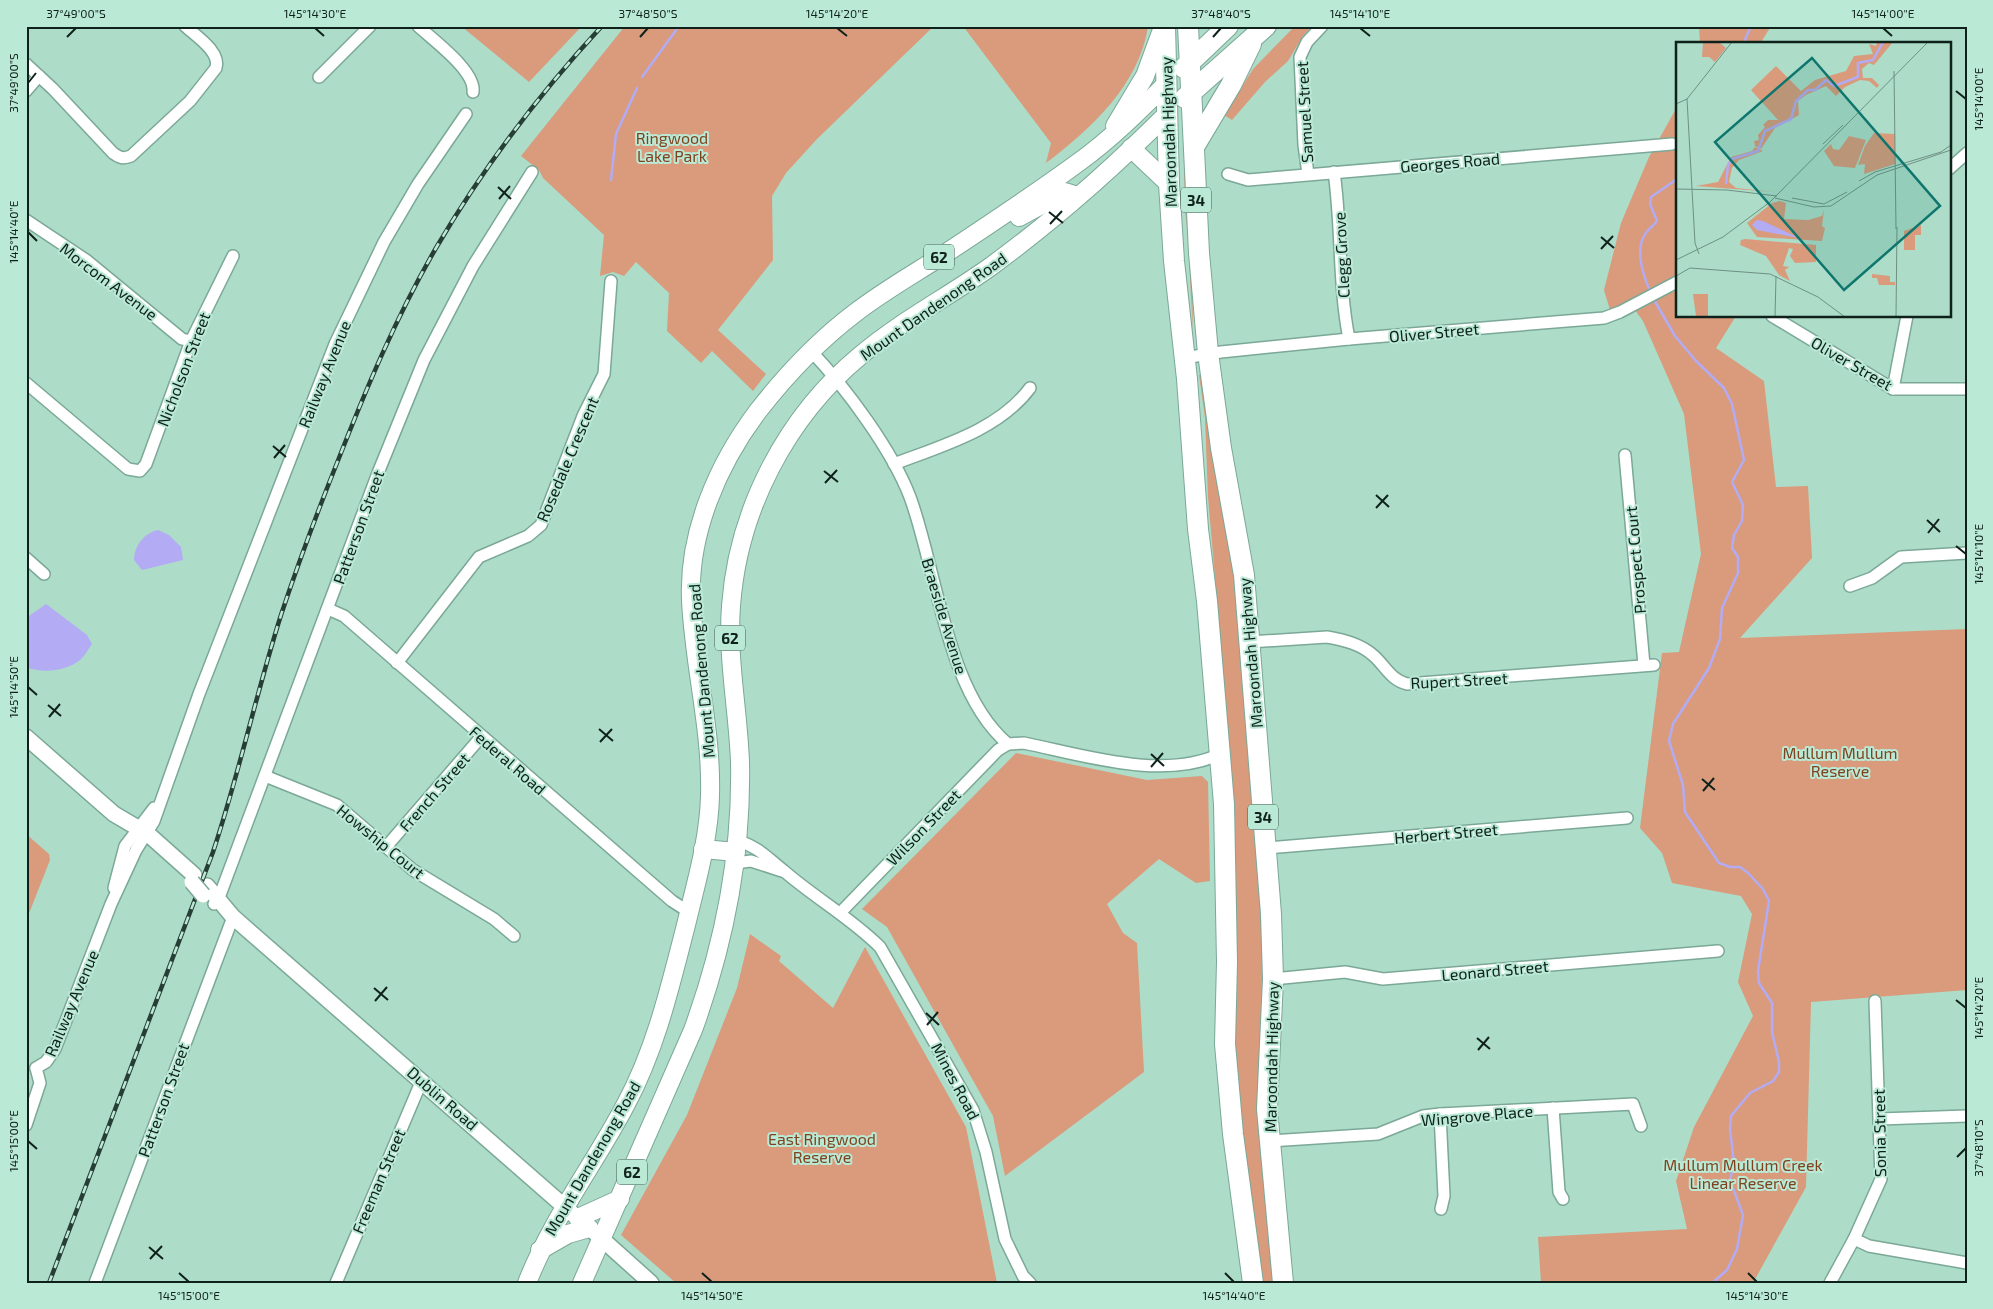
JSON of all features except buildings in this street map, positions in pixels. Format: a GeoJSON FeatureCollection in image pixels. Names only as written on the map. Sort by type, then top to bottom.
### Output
{"type":"FeatureCollection","features":[{"type":"Feature","properties":{"kind":"highway","name":"Maroondah Highway"},"geometry":{"type":"LineString","coordinates":[[1164,26],[1169,184],[1224,804],[1227,962],[1225,1044],[1233,1134],[1254,1283]]}},
{"type":"Feature","properties":{"kind":"highway","name":"Maroondah Highway"},"geometry":{"type":"LineString","coordinates":[[1188,26],[1199,253],[1208,353],[1221,448],[1244,575],[1266,848],[1274,979],[1267,1077],[1269,1141],[1282,1283]]}},
{"type":"Feature","properties":{"kind":"highway","name":"62"},"geometry":{"type":"LineString","coordinates":[[1166,84],[1228,26]]}},
{"type":"Feature","properties":{"kind":"highway","name":"62"},"geometry":{"type":"LineString","coordinates":[[1168,113],[1260,31]]}},
{"type":"Feature","properties":{"kind":"highway"},"geometry":{"type":"LineString","coordinates":[[1194,147],[1260,31]]}},
{"type":"Feature","properties":{"kind":"main road"},"geometry":{"type":"LineString","coordinates":[[1107,140],[1144,76],[1164,26]]}},
{"type":"Feature","properties":{"kind":"main road","name":"Mount Dandenong Road"},"geometry":{"type":"LineString","coordinates":[[527,1283],[540,1250],[564,1206],[620,1115],[638,1081],[661,1021],[689,912],[703,849],[710,800],[710,757],[691,601],[694,550],[704,515],[723,465],[756,413],[811,351],[857,311],[1011,215],[1107,140],[1166,84]]}},
{"type":"Feature","properties":{"kind":"main road","name":"Mount Dandenong Road"},"geometry":{"type":"LineString","coordinates":[[582,1283],[620,1199],[701,1008],[723,932],[736,852],[740,764],[730,642],[731,606],[739,554],[747,523],[768,470],[806,412],[836,377],[884,337],[988,268],[1022,243],[1078,196],[1168,113]]}},
{"type":"Feature","properties":{"kind":"main road"},"geometry":{"type":"LineString","coordinates":[[1131,148],[1169,184]]}},
{"type":"Feature","properties":{"kind":"main road"},"geometry":{"type":"LineString","coordinates":[[1022,243],[1025,226],[1011,215],[1065,192],[1078,196]]}},
{"type":"Feature","properties":{"kind":"main road","name":"Dublin Road"},"geometry":{"type":"LineString","coordinates":[[26,737],[114,814],[193,879],[232,917],[422,1080],[652,1283]]}},
{"type":"Feature","properties":{"kind":"main road"},"geometry":{"type":"LineString","coordinates":[[703,849],[736,852]]}},
{"type":"Feature","properties":{"kind":"main road"},"geometry":{"type":"LineString","coordinates":[[540,1250],[568,1234],[620,1199]]}},
{"type":"Feature","properties":{"kind":"street"},"geometry":{"type":"LineString","coordinates":[[26,64],[120,158],[131,156],[190,101],[216,68],[215,55],[185,26]]}},
{"type":"Feature","properties":{"kind":"street"},"geometry":{"type":"LineString","coordinates":[[319,77],[370,26]]}},
{"type":"Feature","properties":{"kind":"street"},"geometry":{"type":"LineString","coordinates":[[418,26],[468,73],[474,85],[473,92]]}},
{"type":"Feature","properties":{"kind":"street","name":"Samuel Street"},"geometry":{"type":"LineString","coordinates":[[1308,174],[1304,145],[1300,57],[1307,42],[1322,26]]}},
{"type":"Feature","properties":{"kind":"street"},"geometry":{"type":"LineString","coordinates":[[26,91],[39,76]]}},
{"type":"Feature","properties":{"kind":"street","name":"Railway Avenue"},"geometry":{"type":"LineString","coordinates":[[26,1125],[40,1084],[31,1066],[46,1062],[55,1049],[111,904],[125,846],[140,834],[164,791],[335,344],[384,242],[418,184],[466,114]]}},
{"type":"Feature","properties":{"kind":"street","name":"Georges Road"},"geometry":{"type":"LineString","coordinates":[[1228,174],[1248,180],[1672,144]]}},
{"type":"Feature","properties":{"kind":"street"},"geometry":{"type":"LineString","coordinates":[[1950,168],[1967,153]]}},
{"type":"Feature","properties":{"kind":"street","name":"Patterson Street"},"geometry":{"type":"LineString","coordinates":[[211,896],[265,776],[378,473],[424,360],[473,266],[532,172]]}},
{"type":"Feature","properties":{"kind":"street","name":"Clegg Grove"},"geometry":{"type":"LineString","coordinates":[[1334,172],[1340,217],[1342,295],[1349,339]]}},
{"type":"Feature","properties":{"kind":"street","name":"Morcom Avenue"},"geometry":{"type":"LineString","coordinates":[[26,220],[86,260],[182,339],[191,341]]}},
{"type":"Feature","properties":{"kind":"street","name":"Nicholson Street"},"geometry":{"type":"LineString","coordinates":[[26,383],[128,469],[135,472],[140,471],[146,464],[191,341],[233,256]]}},
{"type":"Feature","properties":{"kind":"street","name":"Rosedale Crescent"},"geometry":{"type":"LineString","coordinates":[[397,663],[479,557],[528,536],[541,525],[583,416],[604,374],[611,282]]}},
{"type":"Feature","properties":{"kind":"street","name":"Oliver Street"},"geometry":{"type":"LineString","coordinates":[[1184,358],[1208,353],[1349,339],[1604,318],[1620,312],[1676,283]]}},
{"type":"Feature","properties":{"kind":"street","name":"Oliver Street"},"geometry":{"type":"LineString","coordinates":[[1775,318],[1893,389],[1967,389]]}},
{"type":"Feature","properties":{"kind":"street"},"geometry":{"type":"LineString","coordinates":[[1893,389],[1907,318]]}},
{"type":"Feature","properties":{"kind":"street","name":"Braeside Avenue"},"geometry":{"type":"LineString","coordinates":[[811,351],[836,377],[894,464],[910,498],[955,657],[990,727],[1008,744]]}},
{"type":"Feature","properties":{"kind":"street"},"geometry":{"type":"LineString","coordinates":[[894,464],[968,435],[1015,406],[1030,388]]}},
{"type":"Feature","properties":{"kind":"street","name":"Prospect Court"},"geometry":{"type":"LineString","coordinates":[[1625,455],[1649,665]]}},
{"type":"Feature","properties":{"kind":"street"},"geometry":{"type":"LineString","coordinates":[[1850,586],[1872,578],[1901,557],[1967,553]]}},
{"type":"Feature","properties":{"kind":"street"},"geometry":{"type":"LineString","coordinates":[[26,558],[44,574]]}},
{"type":"Feature","properties":{"kind":"street","name":"Federal Road"},"geometry":{"type":"LineString","coordinates":[[328,609],[344,616],[672,901],[689,912]]}},
{"type":"Feature","properties":{"kind":"street","name":"Rupert Street"},"geometry":{"type":"LineString","coordinates":[[1249,642],[1327,637],[1339,639],[1364,648],[1376,658],[1393,678],[1407,684],[1649,665]]}},
{"type":"Feature","properties":{"kind":"street","name":"French Street"},"geometry":{"type":"LineString","coordinates":[[386,847],[482,737]]}},
{"type":"Feature","properties":{"kind":"street"},"geometry":{"type":"LineString","coordinates":[[1008,744],[1024,743],[1147,766],[1204,762],[1220,754]]}},
{"type":"Feature","properties":{"kind":"street","name":"Wilson Street"},"geometry":{"type":"LineString","coordinates":[[840,913],[998,750],[1008,744]]}},
{"type":"Feature","properties":{"kind":"street","name":"Howship Court"},"geometry":{"type":"LineString","coordinates":[[265,776],[337,805],[422,877],[494,919],[514,936]]}},
{"type":"Feature","properties":{"kind":"street","name":"Herbert Street"},"geometry":{"type":"LineString","coordinates":[[1266,848],[1627,818]]}},
{"type":"Feature","properties":{"kind":"street","name":"Mines Road"},"geometry":{"type":"LineString","coordinates":[[736,852],[765,853],[784,871],[863,930],[880,947],[963,1092],[977,1121],[986,1152],[1004,1239],[1024,1276],[1030,1283]]}},
{"type":"Feature","properties":{"kind":"street","name":"Mines Road"},"geometry":{"type":"LineString","coordinates":[[736,852],[751,861],[784,871]]}},
{"type":"Feature","properties":{"kind":"street","name":"Patterson Street"},"geometry":{"type":"LineString","coordinates":[[95,1283],[232,917]]}},
{"type":"Feature","properties":{"kind":"street","name":"Leonard Street"},"geometry":{"type":"LineString","coordinates":[[1274,979],[1344,972],[1382,979],[1718,950]]}},
{"type":"Feature","properties":{"kind":"street","name":"Sonia Street"},"geometry":{"type":"LineString","coordinates":[[1830,1283],[1854,1239],[1881,1179],[1875,1001]]}},
{"type":"Feature","properties":{"kind":"street","name":"Freeman Street"},"geometry":{"type":"LineString","coordinates":[[336,1283],[422,1080]]}},
{"type":"Feature","properties":{"kind":"street","name":"Wingrove Place"},"geometry":{"type":"LineString","coordinates":[[1269,1141],[1378,1134],[1422,1116],[1440,1114],[1633,1104],[1642,1126]]}},
{"type":"Feature","properties":{"kind":"street"},"geometry":{"type":"LineString","coordinates":[[1553,1108],[1559,1192],[1563,1199]]}},
{"type":"Feature","properties":{"kind":"street"},"geometry":{"type":"LineString","coordinates":[[1440,1114],[1444,1196],[1441,1209]]}},
{"type":"Feature","properties":{"kind":"street"},"geometry":{"type":"LineString","coordinates":[[1880,1120],[1967,1116]]}},
{"type":"Feature","properties":{"kind":"street"},"geometry":{"type":"LineString","coordinates":[[1854,1239],[1869,1246],[1967,1264]]}},
{"type":"Feature","properties":{"kind":"green space"},"geometry":{"type":"Polygon","coordinates":[[[461,26],[582,26],[529,82],[461,26]]]}},
{"type":"Feature","properties":{"kind":"green space","name":"Ringwood Lake Park"},"geometry":{"type":"Polygon","coordinates":[[[625,26],[934,26],[817,139],[786,173],[772,196],[773,260],[718,330],[766,374],[753,391],[712,351],[701,363],[667,331],[669,293],[636,262],[624,276],[613,272],[600,276],[604,235],[543,178],[539,170],[521,156],[625,26]]]}},
{"type":"Feature","properties":{"kind":"green space"},"geometry":{"type":"Polygon","coordinates":[[[963,26],[1148,26],[1143,47],[1135,67],[1124,86],[1096,120],[1046,163],[1051,143],[963,26]]]}},
{"type":"Feature","properties":{"kind":"green space"},"geometry":{"type":"Polygon","coordinates":[[[1295,26],[1312,26],[1303,36],[1288,61],[1265,82],[1232,120],[1224,115],[1253,69],[1295,26]]]}},
{"type":"Feature","properties":{"kind":"green space"},"geometry":{"type":"Polygon","coordinates":[[[1699,26],[1771,26],[1761,42],[1700,42],[1699,26]]]}},
{"type":"Feature","properties":{"kind":"green space"},"geometry":{"type":"Polygon","coordinates":[[[1676,109],[1676,276],[1610,310],[1604,290],[1621,223],[1649,157],[1676,109]]]}},
{"type":"Feature","properties":{"kind":"green space"},"geometry":{"type":"Polygon","coordinates":[[[1183,121],[1189,247],[1185,209],[1183,121]]]}},
{"type":"Feature","properties":{"kind":"green space"},"geometry":{"type":"Polygon","coordinates":[[[1189,259],[1192,260],[1193,333],[1189,259]]]}},
{"type":"Feature","properties":{"kind":"green space"},"geometry":{"type":"Polygon","coordinates":[[[1676,289],[1676,318],[1735,318],[1716,348],[1764,381],[1776,487],[1808,486],[1812,558],[1740,638],[1967,629],[1967,990],[1811,1002],[1806,1187],[1753,1283],[1541,1283],[1538,1237],[1687,1229],[1676,1181],[1694,1127],[1753,1016],[1738,982],[1752,914],[1741,896],[1672,883],[1662,853],[1640,828],[1662,653],[1679,652],[1701,554],[1684,414],[1643,321],[1635,310],[1676,289]]]}},
{"type":"Feature","properties":{"kind":"green space"},"geometry":{"type":"Polygon","coordinates":[[[1202,374],[1234,554],[1260,865],[1276,1283],[1261,1283],[1250,1206],[1234,1044],[1231,762],[1208,497],[1205,418],[1199,375],[1202,374]]]}},
{"type":"Feature","properties":{"kind":"green space"},"geometry":{"type":"Polygon","coordinates":[[[1016,753],[1147,780],[1202,776],[1208,782],[1210,881],[1196,883],[1159,859],[1107,904],[1123,933],[1137,943],[1144,1072],[1005,1176],[993,1116],[887,927],[862,909],[1016,753]]]}},
{"type":"Feature","properties":{"kind":"green space"},"geometry":{"type":"Polygon","coordinates":[[[26,834],[49,854],[50,860],[26,921],[26,834]]]}},
{"type":"Feature","properties":{"kind":"green space","name":"East Ringwood Reserve"},"geometry":{"type":"Polygon","coordinates":[[[750,934],[781,956],[779,961],[833,1008],[865,947],[966,1127],[997,1283],[676,1283],[621,1235],[687,1115],[737,988],[750,934]]]}},
{"type":"Feature","properties":{"kind":"shaded area"},"geometry":{"type":"Polygon","coordinates":[[[158,530],[169,535],[181,547],[183,560],[142,570],[134,560],[138,545],[148,534],[158,530]]]}},
{"type":"Feature","properties":{"kind":"shaded area"},"geometry":{"type":"Polygon","coordinates":[[[46,604],[87,635],[92,644],[82,658],[74,664],[61,669],[47,671],[26,667],[26,618],[46,604]]]}},
{"type":"Feature","properties":{"kind":"waterway"},"geometry":{"type":"LineString","coordinates":[[642,77],[679,26]]}},
{"type":"Feature","properties":{"kind":"waterway"},"geometry":{"type":"LineString","coordinates":[[1744,42],[1751,26]]}},
{"type":"Feature","properties":{"kind":"waterway"},"geometry":{"type":"LineString","coordinates":[[611,180],[616,134],[637,88]]}},
{"type":"Feature","properties":{"kind":"waterway"},"geometry":{"type":"LineString","coordinates":[[1651,293],[1643,273],[1640,257],[1641,242],[1645,234],[1657,221],[1650,204],[1651,197],[1676,180]]}},
{"type":"Feature","properties":{"kind":"waterway"},"geometry":{"type":"LineString","coordinates":[[1653,298],[1675,336],[1696,361],[1724,388],[1732,404],[1744,460],[1732,482],[1743,505],[1742,521],[1734,535],[1732,548],[1738,557],[1738,573],[1722,608],[1720,639],[1709,668],[1673,724],[1669,741],[1683,785],[1685,812],[1719,863],[1730,867],[1740,867],[1748,873],[1763,889],[1769,901],[1758,971],[1759,983],[1772,1003],[1772,1032],[1779,1062],[1779,1072],[1773,1081],[1750,1093],[1731,1116],[1730,1129],[1734,1163],[1730,1180],[1743,1215],[1737,1249],[1727,1270],[1712,1283]]}},
{"type":"Feature","properties":{"kind":"waterway"},"geometry":{"type":"LineString","coordinates":[[1655,1283],[1670,1283]]}},
{"type":"Feature","properties":{"kind":"railway"},"geometry":{"type":"LineString","coordinates":[[49,1283],[213,852],[287,596],[359,408],[382,354],[421,274],[473,189],[534,105],[602,26]]}},
{"type":"Feature","properties":{"kind":"park label","name":"Mullum Mullum Reserve"},"geometry":{"type":"Point","coordinates":[1840,761]}},
{"type":"Feature","properties":{"kind":"park label","name":"Mullum Mullum Creek Linear Reserve"},"geometry":{"type":"Point","coordinates":[1743,1173]}}]}
